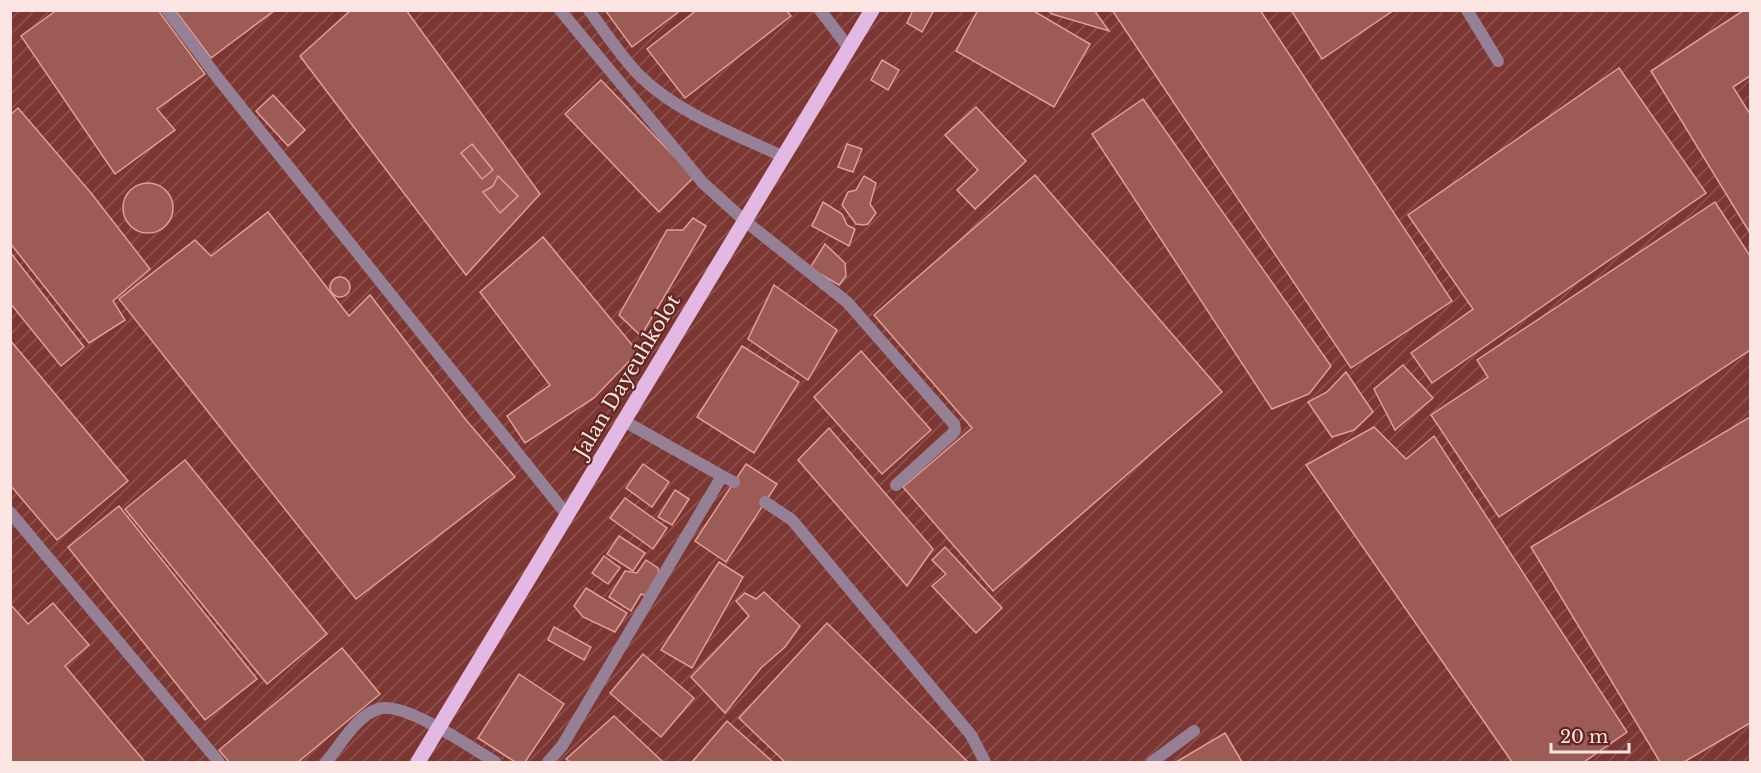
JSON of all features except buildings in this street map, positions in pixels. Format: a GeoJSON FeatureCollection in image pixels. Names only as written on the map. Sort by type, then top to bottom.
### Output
{"type":"FeatureCollection","features":[{"type":"Feature","properties":{"kind":"main road","name":"Jalan Dayeuhkolot"},"geometry":{"type":"LineString","coordinates":[[418,762],[872,10]]}},
{"type":"Feature","properties":{"kind":"lane"},"geometry":{"type":"LineString","coordinates":[[167,10],[246,114],[567,515]]}},
{"type":"Feature","properties":{"kind":"lane"},"geometry":{"type":"LineString","coordinates":[[560,10],[703,183],[745,221],[847,302],[954,424],[955,430],[951,435],[896,484]]}},
{"type":"Feature","properties":{"kind":"lane"},"geometry":{"type":"LineString","coordinates":[[589,10],[640,76],[663,94],[708,121],[784,157]]}},
{"type":"Feature","properties":{"kind":"lane"},"geometry":{"type":"LineString","coordinates":[[820,10],[849,48]]}},
{"type":"Feature","properties":{"kind":"lane"},"geometry":{"type":"LineString","coordinates":[[1467,10],[1498,61]]}},
{"type":"Feature","properties":{"kind":"lane"},"geometry":{"type":"LineString","coordinates":[[624,421],[734,482]]}},
{"type":"Feature","properties":{"kind":"lane"},"geometry":{"type":"LineString","coordinates":[[548,762],[562,746],[643,613],[722,476]]}},
{"type":"Feature","properties":{"kind":"lane"},"geometry":{"type":"LineString","coordinates":[[765,502],[792,520],[800,529],[972,735],[985,762]]}},
{"type":"Feature","properties":{"kind":"lane"},"geometry":{"type":"LineString","coordinates":[[10,512],[219,762]]}},
{"type":"Feature","properties":{"kind":"lane"},"geometry":{"type":"LineString","coordinates":[[326,762],[362,719],[379,708],[402,711],[439,728],[495,762]]}},
{"type":"Feature","properties":{"kind":"lane"},"geometry":{"type":"LineString","coordinates":[[1152,762],[1194,731]]}},
{"type":"Feature","properties":{"kind":"shaded area"},"geometry":{"type":"Polygon","coordinates":[[[11,11],[1750,11],[1750,762],[11,762],[11,11]]]}}]}
